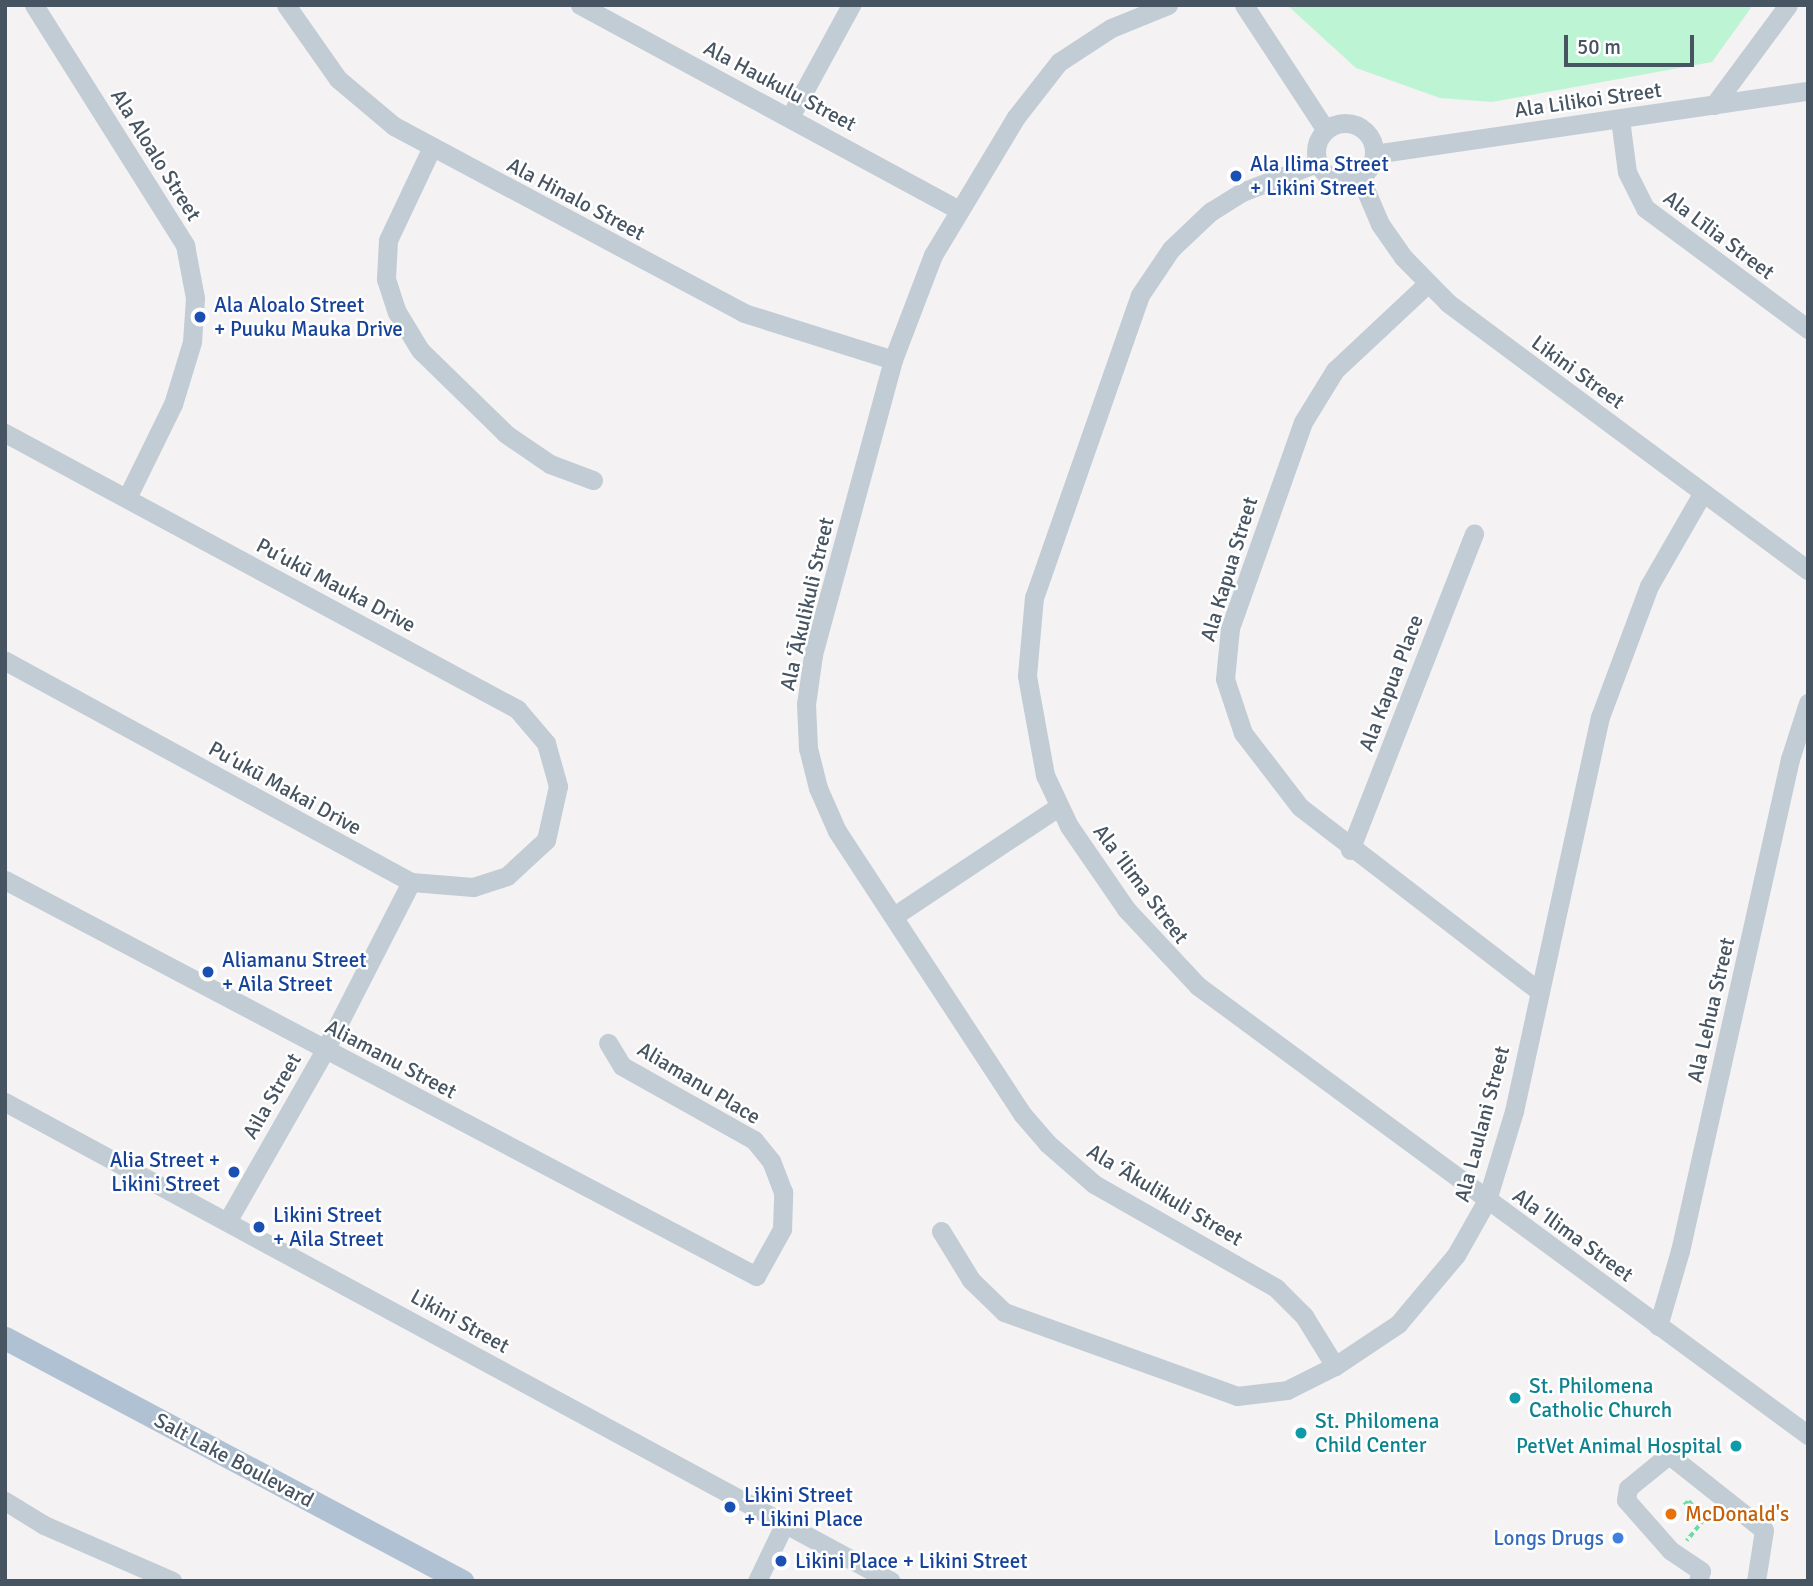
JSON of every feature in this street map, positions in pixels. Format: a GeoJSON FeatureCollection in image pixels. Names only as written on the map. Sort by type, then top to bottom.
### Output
{"type":"FeatureCollection","features":[{"type":"Feature","properties":{"kind":"main road","name":"Salt Lake Boulevard"},"geometry":{"type":"LineString","coordinates":[[5,1338],[462,1581]]}},
{"type":"Feature","properties":{"kind":"street","name":"Ala Aloalo Street"},"geometry":{"type":"LineString","coordinates":[[34,5],[185,245],[193,285],[189,355],[173,404],[127,498]]}},
{"type":"Feature","properties":{"kind":"street","name":"Ala Hinalo Street"},"geometry":{"type":"LineString","coordinates":[[286,5],[314,49],[355,96],[394,126],[744,313],[893,360]]}},
{"type":"Feature","properties":{"kind":"street","name":"Ala Haukulu Street"},"geometry":{"type":"LineString","coordinates":[[580,5],[958,209]]}},
{"type":"Feature","properties":{"kind":"street"},"geometry":{"type":"LineString","coordinates":[[790,117],[851,5]]}},
{"type":"Feature","properties":{"kind":"street","name":"Ala ʻĀkulikuli Street"},"geometry":{"type":"LineString","coordinates":[[1168,5],[1111,28],[1059,62],[1016,117],[958,209],[917,290],[893,360],[813,654],[805,727],[825,808],[1023,1115],[1062,1159],[1122,1201],[1276,1288],[1304,1316],[1335,1366]]}},
{"type":"Feature","properties":{"kind":"street"},"geometry":{"type":"LineString","coordinates":[[1244,5],[1325,129]]}},
{"type":"Feature","properties":{"kind":"street"},"geometry":{"type":"LineString","coordinates":[[1714,105],[1788,5]]}},
{"type":"Feature","properties":{"kind":"street","name":"Ala Lilikoi Street"},"geometry":{"type":"LineString","coordinates":[[1374,154],[1808,91]]}},
{"type":"Feature","properties":{"kind":"street","name":"Ala Līlia Street"},"geometry":{"type":"LineString","coordinates":[[1620,119],[1627,173],[1645,208],[1808,329]]}},
{"type":"Feature","properties":{"kind":"street"},"geometry":{"type":"LineString","coordinates":[[1354,124],[1370,135],[1374,154],[1360,177],[1340,181],[1317,163],[1316,145],[1325,129],[1354,124]]}},
{"type":"Feature","properties":{"kind":"street"},"geometry":{"type":"LineString","coordinates":[[432,147],[390,231],[386,279],[397,312],[420,350],[506,434],[550,464],[593,480]]}},
{"type":"Feature","properties":{"kind":"street","name":"Ala ʻIlima Street"},"geometry":{"type":"LineString","coordinates":[[1317,163],[1242,192],[1211,211],[1154,271],[1131,313],[1043,566],[1029,625],[1030,711],[1045,775],[1058,807],[1126,909],[1172,963],[1487,1200],[1808,1435]]}},
{"type":"Feature","properties":{"kind":"street","name":"Likini Street"},"geometry":{"type":"LineString","coordinates":[[1360,177],[1380,224],[1427,284],[1808,570]]}},
{"type":"Feature","properties":{"kind":"street","name":"Ala Kapua Street"},"geometry":{"type":"LineString","coordinates":[[1427,284],[1335,370],[1303,422],[1226,652],[1225,679],[1243,733],[1300,807],[1350,850],[1539,991]]}},
{"type":"Feature","properties":{"kind":"street","name":"Puʻukū Mauka Drive"},"geometry":{"type":"LineString","coordinates":[[5,433],[517,709],[546,743],[558,786],[546,840]]}},
{"type":"Feature","properties":{"kind":"street","name":"Ala Laulani Street"},"geometry":{"type":"LineString","coordinates":[[941,1231],[971,1280],[1004,1312],[1207,1389],[1237,1396],[1263,1395],[1287,1390],[1335,1366],[1398,1324],[1421,1300],[1474,1230],[1487,1200],[1514,1111],[1539,991],[1612,679],[1648,586],[1703,492]]}},
{"type":"Feature","properties":{"kind":"street","name":"Ala Kapua Place"},"geometry":{"type":"LineString","coordinates":[[1350,850],[1474,534]]}},
{"type":"Feature","properties":{"kind":"street","name":"Puʻukū Makai Drive"},"geometry":{"type":"LineString","coordinates":[[5,660],[411,882],[473,887],[507,876],[546,840]]}},
{"type":"Feature","properties":{"kind":"street","name":"Ala Lehua Street"},"geometry":{"type":"LineString","coordinates":[[1658,1326],[1684,1237],[1790,759],[1808,703]]}},
{"type":"Feature","properties":{"kind":"street"},"geometry":{"type":"LineString","coordinates":[[894,916],[1058,807]]}},
{"type":"Feature","properties":{"kind":"street","name":"Aliamanu Street"},"geometry":{"type":"LineString","coordinates":[[5,880],[756,1276]]}},
{"type":"Feature","properties":{"kind":"street","name":"Aila Street"},"geometry":{"type":"LineString","coordinates":[[228,1220],[325,1050],[411,882]]}},
{"type":"Feature","properties":{"kind":"street","name":"Aliamanu Place"},"geometry":{"type":"LineString","coordinates":[[608,1043],[622,1066],[754,1140],[771,1161],[783,1192],[782,1229],[756,1276]]}},
{"type":"Feature","properties":{"kind":"street","name":"Likini Street"},"geometry":{"type":"LineString","coordinates":[[5,1102],[228,1220],[891,1581]]}},
{"type":"Feature","properties":{"kind":"street"},"geometry":{"type":"LineString","coordinates":[[1773,1409],[1808,1418]]}},
{"type":"Feature","properties":{"kind":"street"},"geometry":{"type":"LineString","coordinates":[[1696,1571],[1671,1551],[1625,1496],[1655,1461],[1673,1458],[1763,1530],[1757,1581]]}},
{"type":"Feature","properties":{"kind":"street"},"geometry":{"type":"LineString","coordinates":[[5,1501],[44,1525],[170,1580]]}},
{"type":"Feature","properties":{"kind":"street"},"geometry":{"type":"LineString","coordinates":[[757,1581],[784,1525]]}},
{"type":"Feature","properties":{"kind":"path"},"geometry":{"type":"LineString","coordinates":[[1684,1505],[1689,1501],[1704,1520],[1683,1546],[1695,1554],[1696,1571]]}},
{"type":"Feature","properties":{"kind":"green space"},"geometry":{"type":"Polygon","coordinates":[[[1287,5],[1753,5],[1712,62],[1492,102],[1440,98],[1356,68],[1287,5]]]}},
{"type":"Feature","properties":{"kind":"place","name":"Ala Ilima Street + Likini Street"},"geometry":{"type":"Point","coordinates":[1236,176]}},
{"type":"Feature","properties":{"kind":"place","name":"Ala Aloalo Street + Puuku Mauka Drive"},"geometry":{"type":"Point","coordinates":[200,317]}},
{"type":"Feature","properties":{"kind":"place","name":"Aliamanu Street + Aila Street"},"geometry":{"type":"Point","coordinates":[208,972]}},
{"type":"Feature","properties":{"kind":"place","name":"Alia Street + Likini Street"},"geometry":{"type":"Point","coordinates":[234,1172]}},
{"type":"Feature","properties":{"kind":"place","name":"Likini Street + Aila Street"},"geometry":{"type":"Point","coordinates":[259,1227]}},
{"type":"Feature","properties":{"kind":"place","name":"St. Philomena Catholic Church"},"geometry":{"type":"Point","coordinates":[1515,1398]}},
{"type":"Feature","properties":{"kind":"place","name":"St. Philomena Child Center"},"geometry":{"type":"Point","coordinates":[1301,1433]}},
{"type":"Feature","properties":{"kind":"place","name":"PetVet Animal Hospital"},"geometry":{"type":"Point","coordinates":[1736,1446]}},
{"type":"Feature","properties":{"kind":"place","name":"Likini Street + Likini Place"},"geometry":{"type":"Point","coordinates":[730,1507]}},
{"type":"Feature","properties":{"kind":"place","name":"McDonald's"},"geometry":{"type":"Point","coordinates":[1671,1514]}},
{"type":"Feature","properties":{"kind":"place","name":"Longs Drugs"},"geometry":{"type":"Point","coordinates":[1618,1538]}},
{"type":"Feature","properties":{"kind":"place","name":"Likini Place + Likini Street"},"geometry":{"type":"Point","coordinates":[781,1561]}}]}
